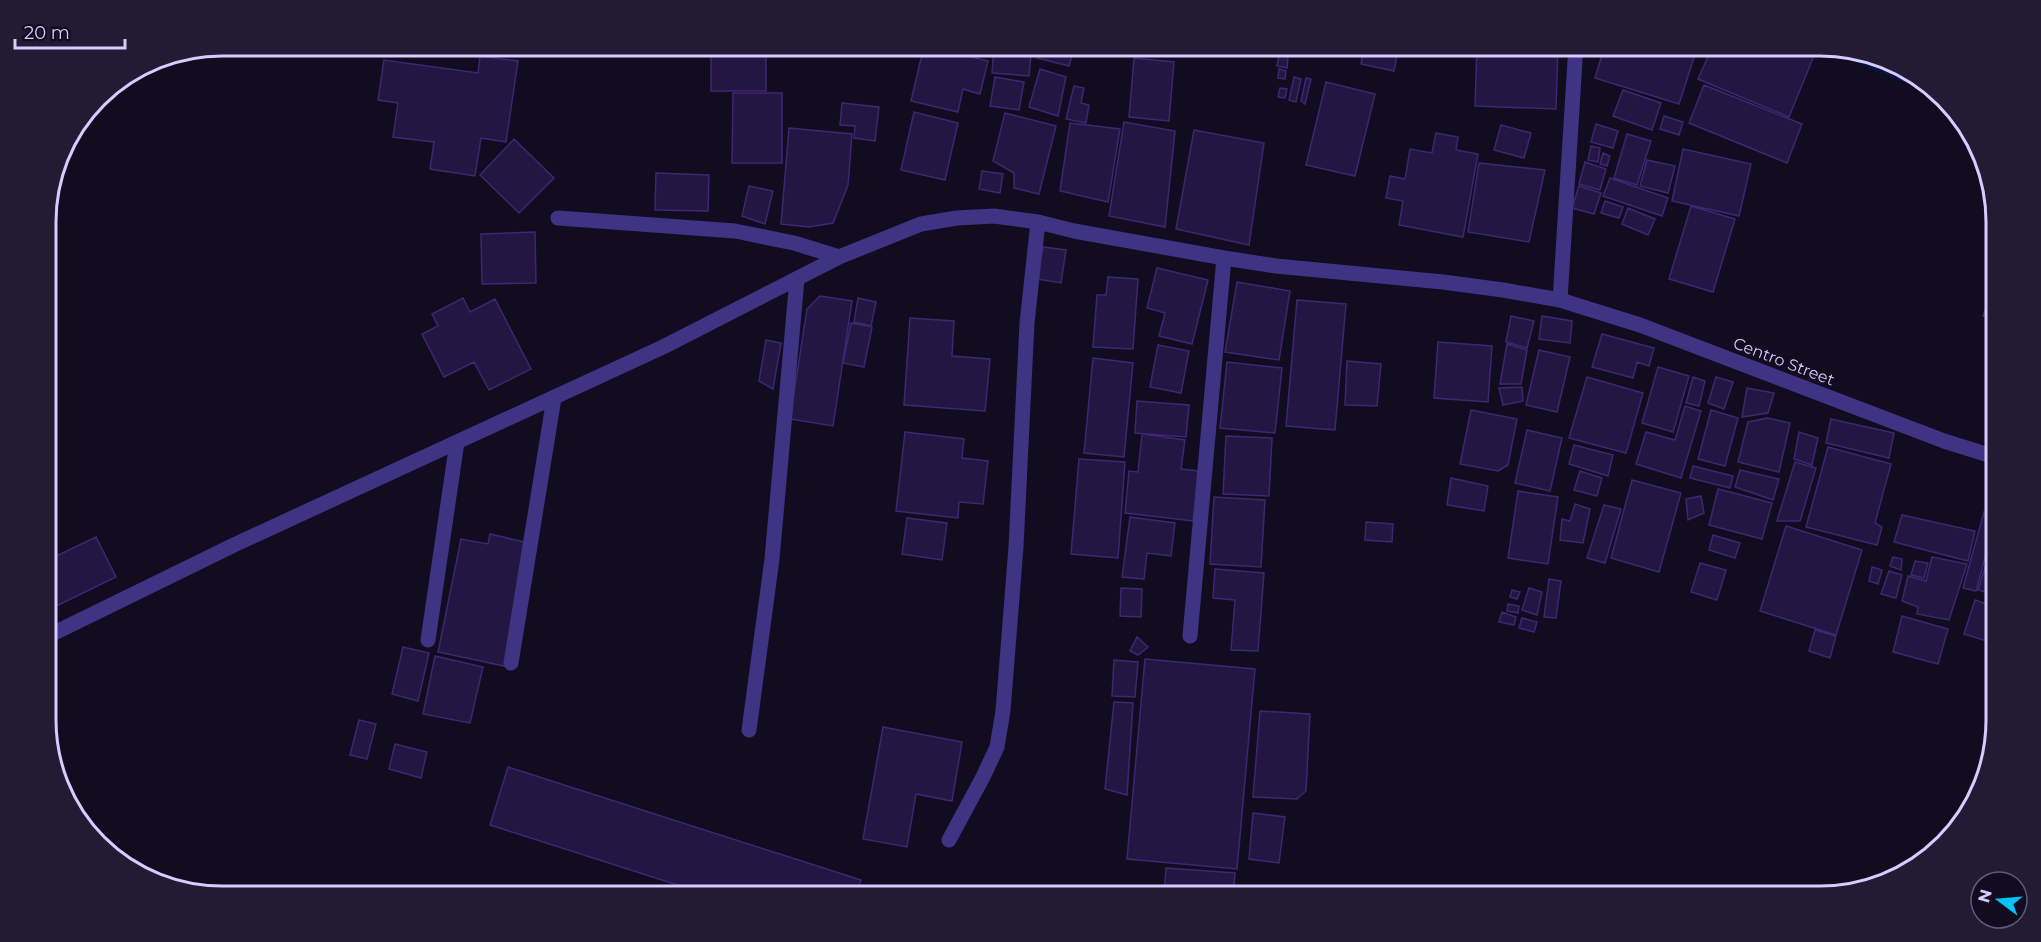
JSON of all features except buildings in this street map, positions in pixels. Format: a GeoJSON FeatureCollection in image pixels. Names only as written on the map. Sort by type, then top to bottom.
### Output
{"type":"FeatureCollection","features":[{"type":"Feature","properties":{"kind":"street"},"geometry":{"type":"LineString","coordinates":[[1560,300],[1575,56]]}},
{"type":"Feature","properties":{"kind":"street","name":"Centro Street"},"geometry":{"type":"LineString","coordinates":[[56,632],[236,544],[663,347],[839,257],[921,224],[957,218],[994,216],[1276,266],[1473,286],[1560,300],[1640,325],[1944,441],[1986,454]]}},
{"type":"Feature","properties":{"kind":"street"},"geometry":{"type":"LineString","coordinates":[[558,218],[735,231],[794,243],[839,257]]}},
{"type":"Feature","properties":{"kind":"street"},"geometry":{"type":"LineString","coordinates":[[949,840],[997,747],[1003,711],[1016,547],[1027,324],[1038,222]]}},
{"type":"Feature","properties":{"kind":"street"},"geometry":{"type":"LineString","coordinates":[[1190,636],[1224,258]]}},
{"type":"Feature","properties":{"kind":"street"},"geometry":{"type":"LineString","coordinates":[[749,730],[772,559],[797,279]]}},
{"type":"Feature","properties":{"kind":"street"},"geometry":{"type":"LineString","coordinates":[[511,663],[554,398]]}},
{"type":"Feature","properties":{"kind":"street"},"geometry":{"type":"LineString","coordinates":[[428,640],[458,442]]}},
{"type":"Feature","properties":{"kind":"waterway"},"geometry":{"type":"LineString","coordinates":[[1879,67],[1885,69]]}}]}
